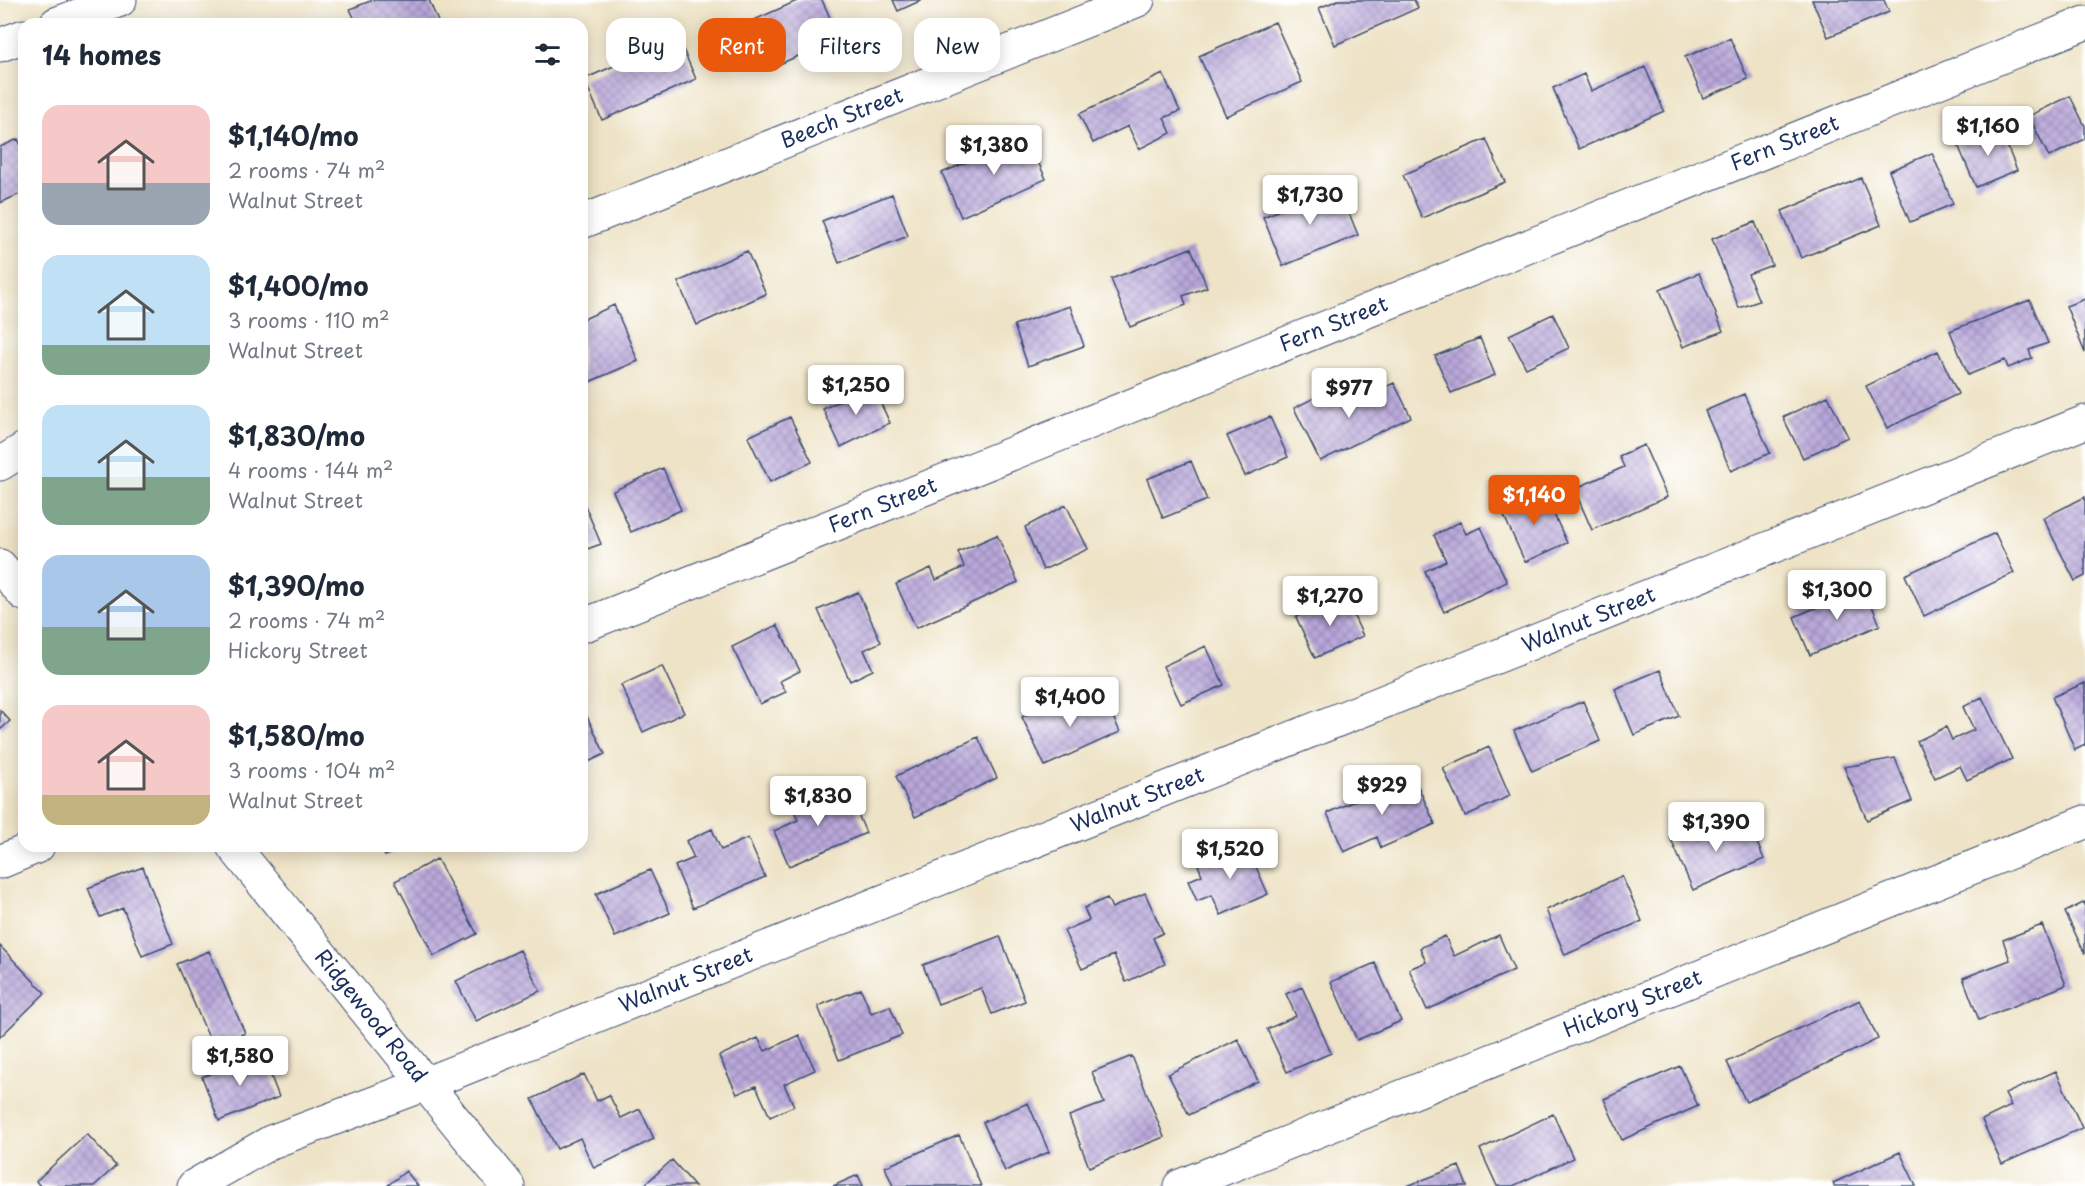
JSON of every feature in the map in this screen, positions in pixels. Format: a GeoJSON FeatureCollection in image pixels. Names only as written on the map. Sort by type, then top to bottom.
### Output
{"type":"FeatureCollection","features":[{"type":"Feature","properties":{"kind":"street"},"geometry":{"type":"LineString","coordinates":[[72,18],[120,0]]}},
{"type":"Feature","properties":{"kind":"street","name":"Beech Street"},"geometry":{"type":"LineString","coordinates":[[588,220],[1138,0]]}},
{"type":"Feature","properties":{"kind":"street","name":"Fern Street"},"geometry":{"type":"LineString","coordinates":[[588,624],[2085,23]]}},
{"type":"Feature","properties":{"kind":"street"},"geometry":{"type":"LineString","coordinates":[[0,45],[18,38]]}},
{"type":"Feature","properties":{"kind":"street","name":"Walnut Street"},"geometry":{"type":"LineString","coordinates":[[194,1186],[271,1142],[425,1084],[2085,422]]}},
{"type":"Feature","properties":{"kind":"street"},"geometry":{"type":"LineString","coordinates":[[0,464],[18,453]]}},
{"type":"Feature","properties":{"kind":"street"},"geometry":{"type":"LineString","coordinates":[[0,566],[18,587]]}},
{"type":"Feature","properties":{"kind":"street","name":"Hickory Street"},"geometry":{"type":"LineString","coordinates":[[1180,1186],[2085,822]]}},
{"type":"Feature","properties":{"kind":"street"},"geometry":{"type":"LineString","coordinates":[[0,861],[23,852]]}},
{"type":"Feature","properties":{"kind":"street","name":"Ridgewood Road"},"geometry":{"type":"LineString","coordinates":[[238,852],[508,1186]]}},
{"type":"Feature","properties":{"kind":"building"},"geometry":{"type":"Polygon","coordinates":[[[373,0],[429,0],[436,18],[354,18],[350,9],[373,0]]]}},
{"type":"Feature","properties":{"kind":"building"},"geometry":{"type":"Polygon","coordinates":[[[799,0],[822,0],[830,18],[798,18],[798,56],[786,61],[786,18],[759,18],[799,0]]]}},
{"type":"Feature","properties":{"kind":"building"},"geometry":{"type":"Polygon","coordinates":[[[893,0],[922,0],[898,11],[893,0]]]}},
{"type":"Feature","properties":{"kind":"building"},"geometry":{"type":"Polygon","coordinates":[[[1338,0],[1414,0],[1418,8],[1335,45],[1319,8],[1338,0]]]}},
{"type":"Feature","properties":{"kind":"building"},"geometry":{"type":"Polygon","coordinates":[[[1812,0],[1884,0],[1889,12],[1828,37],[1812,0]]]}},
{"type":"Feature","properties":{"kind":"building"},"geometry":{"type":"Polygon","coordinates":[[[1275,22],[1302,82],[1226,116],[1199,56],[1275,22]]]}},
{"type":"Feature","properties":{"kind":"building"},"geometry":{"type":"Polygon","coordinates":[[[1730,38],[1748,79],[1703,98],[1685,57],[1730,38]]]}},
{"type":"Feature","properties":{"kind":"building"},"geometry":{"type":"Polygon","coordinates":[[[686,56],[696,79],[602,120],[588,88],[588,77],[606,69],[606,72],[686,72],[686,56]]]}},
{"type":"Feature","properties":{"kind":"building"},"geometry":{"type":"Polygon","coordinates":[[[1645,67],[1664,111],[1579,149],[1553,88],[1584,74],[1591,91],[1645,67]]]}},
{"type":"Feature","properties":{"kind":"building"},"geometry":{"type":"Polygon","coordinates":[[[1163,74],[1180,111],[1164,118],[1171,133],[1139,149],[1128,126],[1093,143],[1079,114],[1163,74]]]}},
{"type":"Feature","properties":{"kind":"building"},"geometry":{"type":"Polygon","coordinates":[[[2070,96],[2085,126],[2085,139],[2049,157],[2029,116],[2070,96]]]}},
{"type":"Feature","properties":{"kind":"building"},"geometry":{"type":"Polygon","coordinates":[[[1999,127],[2017,170],[1976,187],[1958,145],[1999,127]]]}},
{"type":"Feature","properties":{"kind":"building"},"geometry":{"type":"Polygon","coordinates":[[[1026,136],[1046,179],[961,217],[942,173],[1026,136]]]}},
{"type":"Feature","properties":{"kind":"building"},"geometry":{"type":"Polygon","coordinates":[[[18,139],[18,195],[0,203],[0,147],[18,139]]]}},
{"type":"Feature","properties":{"kind":"building"},"geometry":{"type":"Polygon","coordinates":[[[1486,139],[1505,182],[1422,218],[1403,175],[1486,139]]]}},
{"type":"Feature","properties":{"kind":"building"},"geometry":{"type":"Polygon","coordinates":[[[1932,153],[1953,204],[1910,222],[1889,171],[1932,153]]]}},
{"type":"Feature","properties":{"kind":"building"},"geometry":{"type":"Polygon","coordinates":[[[1861,178],[1881,225],[1801,258],[1782,211],[1861,178]]]}},
{"type":"Feature","properties":{"kind":"building"},"geometry":{"type":"Polygon","coordinates":[[[1338,186],[1358,235],[1283,266],[1263,217],[1338,186]]]}},
{"type":"Feature","properties":{"kind":"building"},"geometry":{"type":"Polygon","coordinates":[[[892,194],[908,236],[839,263],[822,221],[892,194]]]}},
{"type":"Feature","properties":{"kind":"building"},"geometry":{"type":"Polygon","coordinates":[[[1755,222],[1772,265],[1748,274],[1759,301],[1739,308],[1712,239],[1755,222]]]}},
{"type":"Feature","properties":{"kind":"building"},"geometry":{"type":"Polygon","coordinates":[[[1191,248],[1207,287],[1183,296],[1186,305],[1130,327],[1111,279],[1191,248]]]}},
{"type":"Feature","properties":{"kind":"building"},"geometry":{"type":"Polygon","coordinates":[[[747,251],[766,294],[697,325],[678,282],[747,251]]]}},
{"type":"Feature","properties":{"kind":"building"},"geometry":{"type":"Polygon","coordinates":[[[1699,273],[1723,331],[1683,347],[1660,290],[1699,273]]]}},
{"type":"Feature","properties":{"kind":"building"},"geometry":{"type":"Polygon","coordinates":[[[2085,299],[2085,353],[2066,306],[2085,299]]]}},
{"type":"Feature","properties":{"kind":"building"},"geometry":{"type":"Polygon","coordinates":[[[2030,300],[2048,343],[2029,350],[2032,358],[2008,368],[2005,360],[1968,375],[1950,331],[2030,300]]]}},
{"type":"Feature","properties":{"kind":"building"},"geometry":{"type":"Polygon","coordinates":[[[614,305],[638,361],[588,382],[588,317],[614,305]]]}},
{"type":"Feature","properties":{"kind":"building"},"geometry":{"type":"Polygon","coordinates":[[[1070,306],[1084,346],[1028,366],[1014,325],[1070,306]]]}},
{"type":"Feature","properties":{"kind":"building"},"geometry":{"type":"Polygon","coordinates":[[[1553,314],[1569,348],[1526,368],[1509,335],[1553,314]]]}},
{"type":"Feature","properties":{"kind":"building"},"geometry":{"type":"Polygon","coordinates":[[[1480,338],[1495,375],[1451,393],[1435,356],[1480,338]]]}},
{"type":"Feature","properties":{"kind":"building"},"geometry":{"type":"Polygon","coordinates":[[[1938,351],[1958,394],[1887,428],[1866,386],[1938,351]]]}},
{"type":"Feature","properties":{"kind":"building"},"geometry":{"type":"Polygon","coordinates":[[[1394,383],[1411,417],[1320,461],[1294,408],[1338,386],[1347,405],[1394,383]]]}},
{"type":"Feature","properties":{"kind":"building"},"geometry":{"type":"Polygon","coordinates":[[[872,385],[890,423],[841,447],[823,409],[872,385]]]}},
{"type":"Feature","properties":{"kind":"building"},"geometry":{"type":"Polygon","coordinates":[[[1744,394],[1770,453],[1731,471],[1705,411],[1744,394]]]}},
{"type":"Feature","properties":{"kind":"building"},"geometry":{"type":"Polygon","coordinates":[[[1828,396],[1848,437],[1803,458],[1783,417],[1828,396]]]}},
{"type":"Feature","properties":{"kind":"building"},"geometry":{"type":"Polygon","coordinates":[[[790,417],[812,462],[770,482],[748,437],[790,417]]]}},
{"type":"Feature","properties":{"kind":"building"},"geometry":{"type":"Polygon","coordinates":[[[1270,417],[1288,457],[1245,476],[1227,436],[1270,417]]]}},
{"type":"Feature","properties":{"kind":"building"},"geometry":{"type":"Polygon","coordinates":[[[1644,445],[1667,497],[1592,530],[1574,489],[1624,467],[1619,456],[1644,445]]]}},
{"type":"Feature","properties":{"kind":"building"},"geometry":{"type":"Polygon","coordinates":[[[1191,461],[1207,500],[1163,518],[1147,479],[1191,461]]]}},
{"type":"Feature","properties":{"kind":"building"},"geometry":{"type":"Polygon","coordinates":[[[663,468],[681,510],[631,532],[613,491],[663,468]]]}},
{"type":"Feature","properties":{"kind":"building"},"geometry":{"type":"Polygon","coordinates":[[[1543,490],[1567,543],[1525,562],[1501,509],[1543,490]]]}},
{"type":"Feature","properties":{"kind":"building"},"geometry":{"type":"Polygon","coordinates":[[[2085,497],[2085,576],[2075,581],[2043,518],[2085,497]]]}},
{"type":"Feature","properties":{"kind":"building"},"geometry":{"type":"Polygon","coordinates":[[[1066,505],[1088,549],[1043,570],[1025,527],[1066,505]]]}},
{"type":"Feature","properties":{"kind":"building"},"geometry":{"type":"Polygon","coordinates":[[[588,513],[601,544],[588,549],[588,513]]]}},
{"type":"Feature","properties":{"kind":"building"},"geometry":{"type":"Polygon","coordinates":[[[1460,522],[1466,534],[1481,527],[1507,582],[1444,612],[1425,571],[1446,561],[1434,535],[1460,522]]]}},
{"type":"Feature","properties":{"kind":"building"},"geometry":{"type":"Polygon","coordinates":[[[1995,533],[2014,573],[1924,616],[1905,575],[1995,533]]]}},
{"type":"Feature","properties":{"kind":"building"},"geometry":{"type":"Polygon","coordinates":[[[997,535],[1018,582],[916,628],[896,584],[931,568],[936,580],[964,567],[958,552],[997,535]]]}},
{"type":"Feature","properties":{"kind":"building"},"geometry":{"type":"Polygon","coordinates":[[[1864,587],[1880,625],[1810,655],[1794,617],[1864,587]]]}},
{"type":"Feature","properties":{"kind":"building"},"geometry":{"type":"Polygon","coordinates":[[[858,592],[881,642],[864,650],[873,670],[850,681],[818,610],[858,592]]]}},
{"type":"Feature","properties":{"kind":"building"},"geometry":{"type":"Polygon","coordinates":[[[1344,595],[1363,636],[1315,658],[1296,617],[1344,595]]]}},
{"type":"Feature","properties":{"kind":"building"},"geometry":{"type":"Polygon","coordinates":[[[777,625],[800,671],[780,681],[786,692],[760,704],[732,647],[777,625]]]}},
{"type":"Feature","properties":{"kind":"building"},"geometry":{"type":"Polygon","coordinates":[[[1206,646],[1224,685],[1181,704],[1163,666],[1206,646]]]}},
{"type":"Feature","properties":{"kind":"building"},"geometry":{"type":"Polygon","coordinates":[[[662,666],[684,713],[643,732],[621,685],[662,666]]]}},
{"type":"Feature","properties":{"kind":"building"},"geometry":{"type":"Polygon","coordinates":[[[1660,670],[1679,716],[1634,735],[1615,689],[1660,670]]]}},
{"type":"Feature","properties":{"kind":"building"},"geometry":{"type":"Polygon","coordinates":[[[2085,683],[2085,745],[2075,750],[2052,697],[2085,683]]]}},
{"type":"Feature","properties":{"kind":"building"},"geometry":{"type":"Polygon","coordinates":[[[1102,693],[1120,732],[1045,766],[1022,717],[1054,702],[1058,713],[1102,693]]]}},
{"type":"Feature","properties":{"kind":"building"},"geometry":{"type":"Polygon","coordinates":[[[1982,697],[2012,759],[1967,780],[1960,766],[1935,778],[1917,741],[1946,727],[1952,740],[1974,730],[1963,707],[1982,697]]]}},
{"type":"Feature","properties":{"kind":"building"},"geometry":{"type":"Polygon","coordinates":[[[1583,701],[1600,741],[1532,771],[1514,731],[1583,701]]]}},
{"type":"Feature","properties":{"kind":"building"},"geometry":{"type":"Polygon","coordinates":[[[0,710],[10,721],[0,730],[0,710]]]}},
{"type":"Feature","properties":{"kind":"building"},"geometry":{"type":"Polygon","coordinates":[[[588,719],[605,754],[588,762],[588,719]]]}},
{"type":"Feature","properties":{"kind":"building"},"geometry":{"type":"Polygon","coordinates":[[[978,737],[997,778],[915,817],[896,776],[978,737]]]}},
{"type":"Feature","properties":{"kind":"building"},"geometry":{"type":"Polygon","coordinates":[[[1489,747],[1510,796],[1465,816],[1443,768],[1489,747]]]}},
{"type":"Feature","properties":{"kind":"building"},"geometry":{"type":"Polygon","coordinates":[[[1895,758],[1912,801],[1867,820],[1844,767],[1895,758]]]}},
{"type":"Feature","properties":{"kind":"building"},"geometry":{"type":"Polygon","coordinates":[[[1413,775],[1435,824],[1381,848],[1377,837],[1344,852],[1327,813],[1413,775]]]}},
{"type":"Feature","properties":{"kind":"building"},"geometry":{"type":"Polygon","coordinates":[[[816,789],[827,805],[850,795],[866,833],[789,866],[774,831],[798,820],[790,801],[816,789]]]}},
{"type":"Feature","properties":{"kind":"building"},"geometry":{"type":"Polygon","coordinates":[[[1747,819],[1764,859],[1693,890],[1670,837],[1695,826],[1700,839],[1747,819]]]}},
{"type":"Feature","properties":{"kind":"building"},"geometry":{"type":"Polygon","coordinates":[[[712,829],[721,850],[748,838],[765,877],[693,908],[675,866],[694,858],[686,841],[712,829]]]}},
{"type":"Feature","properties":{"kind":"building"},"geometry":{"type":"Polygon","coordinates":[[[1246,844],[1268,894],[1221,915],[1212,895],[1197,901],[1188,881],[1202,875],[1198,865],[1246,844]]]}},
{"type":"Feature","properties":{"kind":"building"},"geometry":{"type":"Polygon","coordinates":[[[437,859],[477,934],[434,956],[395,881],[437,859]]]}},
{"type":"Feature","properties":{"kind":"building"},"geometry":{"type":"Polygon","coordinates":[[[143,867],[173,944],[142,956],[123,908],[100,917],[88,888],[143,867]]]}},
{"type":"Feature","properties":{"kind":"building"},"geometry":{"type":"Polygon","coordinates":[[[650,870],[670,913],[615,937],[596,894],[650,870]]]}},
{"type":"Feature","properties":{"kind":"building"},"geometry":{"type":"Polygon","coordinates":[[[1622,876],[1642,921],[1565,955],[1546,910],[1622,876]]]}},
{"type":"Feature","properties":{"kind":"building"},"geometry":{"type":"Polygon","coordinates":[[[1145,893],[1163,933],[1153,938],[1165,964],[1126,982],[1114,955],[1082,969],[1064,931],[1089,920],[1084,908],[1107,898],[1112,908],[1145,893]]]}},
{"type":"Feature","properties":{"kind":"building"},"geometry":{"type":"Polygon","coordinates":[[[2085,902],[2085,954],[2065,912],[2085,902]]]}},
{"type":"Feature","properties":{"kind":"building"},"geometry":{"type":"Polygon","coordinates":[[[2042,925],[2066,985],[1979,1020],[1963,978],[2010,960],[2003,940],[2042,925]]]}},
{"type":"Feature","properties":{"kind":"building"},"geometry":{"type":"Polygon","coordinates":[[[1499,935],[1514,970],[1427,1010],[1409,969],[1426,962],[1420,948],[1445,936],[1454,956],[1499,935]]]}},
{"type":"Feature","properties":{"kind":"building"},"geometry":{"type":"Polygon","coordinates":[[[1000,936],[1025,1001],[992,1014],[981,988],[938,1004],[923,965],[1000,936]]]}},
{"type":"Feature","properties":{"kind":"building"},"geometry":{"type":"Polygon","coordinates":[[[0,946],[45,993],[0,1037],[0,946]]]}},
{"type":"Feature","properties":{"kind":"building"},"geometry":{"type":"Polygon","coordinates":[[[520,950],[540,991],[476,1021],[456,981],[520,950]]]}},
{"type":"Feature","properties":{"kind":"building"},"geometry":{"type":"Polygon","coordinates":[[[209,951],[245,1033],[213,1047],[177,964],[209,951]]]}},
{"type":"Feature","properties":{"kind":"building"},"geometry":{"type":"Polygon","coordinates":[[[1375,963],[1401,1021],[1357,1040],[1331,982],[1375,963]]]}},
{"type":"Feature","properties":{"kind":"building"},"geometry":{"type":"Polygon","coordinates":[[[1302,987],[1331,1053],[1287,1072],[1267,1029],[1296,1016],[1286,994],[1302,987]]]}},
{"type":"Feature","properties":{"kind":"building"},"geometry":{"type":"Polygon","coordinates":[[[861,989],[871,1013],[890,1006],[902,1035],[839,1060],[818,1006],[861,989]]]}},
{"type":"Feature","properties":{"kind":"building"},"geometry":{"type":"Polygon","coordinates":[[[1860,1000],[1878,1039],[1746,1102],[1727,1062],[1860,1000]]]}},
{"type":"Feature","properties":{"kind":"building"},"geometry":{"type":"Polygon","coordinates":[[[799,1035],[815,1070],[784,1084],[794,1106],[770,1117],[756,1086],[737,1094],[719,1056],[758,1038],[765,1051],[799,1035]]]}},
{"type":"Feature","properties":{"kind":"building"},"geometry":{"type":"Polygon","coordinates":[[[1238,1039],[1258,1081],[1189,1115],[1168,1074],[1238,1039]]]}},
{"type":"Feature","properties":{"kind":"building"},"geometry":{"type":"Polygon","coordinates":[[[262,1053],[279,1097],[219,1121],[202,1077],[262,1053]]]}},
{"type":"Feature","properties":{"kind":"building"},"geometry":{"type":"Polygon","coordinates":[[[1132,1056],[1164,1137],[1089,1167],[1069,1116],[1104,1103],[1092,1072],[1132,1056]]]}},
{"type":"Feature","properties":{"kind":"building"},"geometry":{"type":"Polygon","coordinates":[[[1680,1066],[1698,1106],[1622,1140],[1604,1099],[1680,1066]]]}},
{"type":"Feature","properties":{"kind":"building"},"geometry":{"type":"Polygon","coordinates":[[[2056,1071],[2082,1128],[2002,1164],[1982,1120],[2011,1106],[2005,1094],[2056,1071]]]}},
{"type":"Feature","properties":{"kind":"building"},"geometry":{"type":"Polygon","coordinates":[[[584,1074],[597,1101],[609,1095],[621,1118],[640,1109],[654,1139],[594,1168],[580,1138],[557,1149],[532,1099],[584,1074]]]}},
{"type":"Feature","properties":{"kind":"building"},"geometry":{"type":"Polygon","coordinates":[[[1028,1103],[1049,1152],[1005,1171],[983,1122],[1028,1103]]]}},
{"type":"Feature","properties":{"kind":"building"},"geometry":{"type":"Polygon","coordinates":[[[1553,1114],[1573,1158],[1513,1186],[1497,1186],[1480,1149],[1553,1114]]]}},
{"type":"Feature","properties":{"kind":"building"},"geometry":{"type":"Polygon","coordinates":[[[87,1134],[116,1166],[94,1186],[40,1186],[36,1181],[87,1134]]]}},
{"type":"Feature","properties":{"kind":"building"},"geometry":{"type":"Polygon","coordinates":[[[959,1135],[981,1186],[893,1186],[885,1167],[959,1135]]]}},
{"type":"Feature","properties":{"kind":"building"},"geometry":{"type":"Polygon","coordinates":[[[1900,1152],[1916,1186],[1834,1186],[1833,1183],[1900,1152]]]}},
{"type":"Feature","properties":{"kind":"building"},"geometry":{"type":"Polygon","coordinates":[[[672,1160],[695,1186],[643,1186],[672,1160]]]}},
{"type":"Feature","properties":{"kind":"building"},"geometry":{"type":"Polygon","coordinates":[[[1459,1166],[1467,1186],[1407,1186],[1459,1166]]]}},
{"type":"Feature","properties":{"kind":"building"},"geometry":{"type":"Polygon","coordinates":[[[406,1171],[418,1186],[387,1186],[406,1171]]]}},
{"type":"Feature","properties":{"kind":"building"},"geometry":{"type":"Polygon","coordinates":[[[858,1175],[863,1186],[833,1186],[858,1175]]]}}]}
